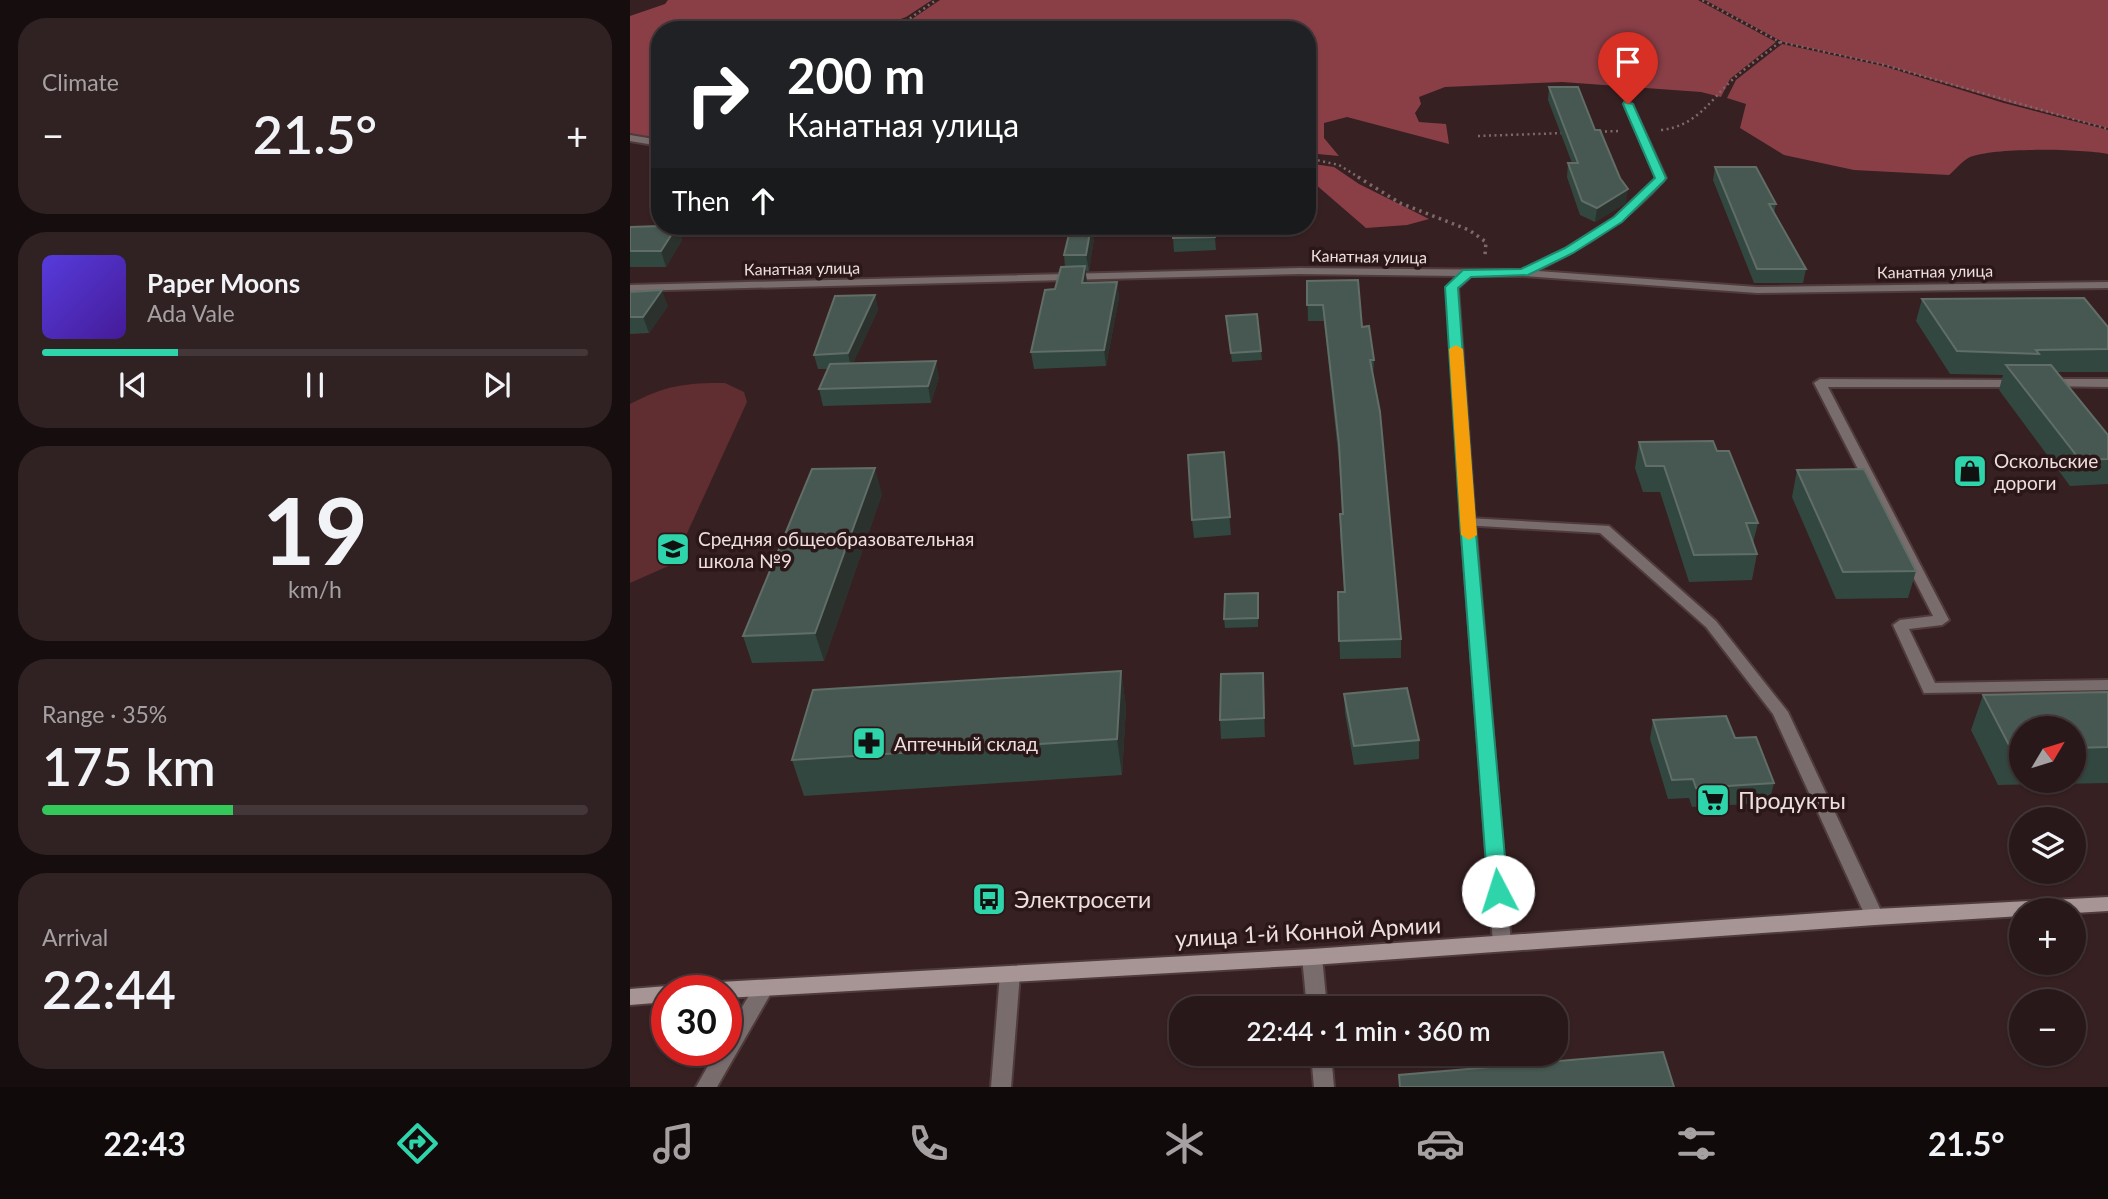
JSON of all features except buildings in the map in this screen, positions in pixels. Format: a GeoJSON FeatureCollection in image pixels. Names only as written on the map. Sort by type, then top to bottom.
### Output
{"type":"FeatureCollection","features":[{"type":"Feature","properties":{"kind":"main road","name":"улица 1-й Конной Армии"},"geometry":{"type":"LineString","coordinates":[[742,989],[1312,957],[1875,917],[2108,904]]}},
{"type":"Feature","properties":{"kind":"main road"},"geometry":{"type":"LineString","coordinates":[[630,997],[651,995]]}},
{"type":"Feature","properties":{"kind":"street"},"geometry":{"type":"LineString","coordinates":[[1523,273],[1569,251],[1618,220],[1661,178],[1628,104]]}},
{"type":"Feature","properties":{"kind":"street"},"geometry":{"type":"LineString","coordinates":[[630,138],[651,142]]}},
{"type":"Feature","properties":{"kind":"street","name":"Канатная улица"},"geometry":{"type":"LineString","coordinates":[[630,288],[1299,271],[1523,273],[1757,290],[2108,285]]}},
{"type":"Feature","properties":{"kind":"street"},"geometry":{"type":"LineString","coordinates":[[1468,273],[1452,287],[1502,943]]}},
{"type":"Feature","properties":{"kind":"street"},"geometry":{"type":"LineString","coordinates":[[2108,383],[1820,383],[1942,620],[1900,625],[1930,689],[2108,685]]}},
{"type":"Feature","properties":{"kind":"street"},"geometry":{"type":"LineString","coordinates":[[1468,522],[1604,529],[1711,624],[1780,712],[1875,917]]}},
{"type":"Feature","properties":{"kind":"street"},"geometry":{"type":"LineString","coordinates":[[1312,957],[1316,996]]}},
{"type":"Feature","properties":{"kind":"street"},"geometry":{"type":"LineString","coordinates":[[1001,1087],[1010,974]]}},
{"type":"Feature","properties":{"kind":"street"},"geometry":{"type":"LineString","coordinates":[[706,1087],[764,988]]}},
{"type":"Feature","properties":{"kind":"street"},"geometry":{"type":"LineString","coordinates":[[1322,1066],[1324,1087]]}},
{"type":"Feature","properties":{"kind":"path"},"geometry":{"type":"LineString","coordinates":[[904,21],[936,0]]}},
{"type":"Feature","properties":{"kind":"path"},"geometry":{"type":"LineString","coordinates":[[1702,0],[1780,42],[1884,65],[2108,129]]}},
{"type":"Feature","properties":{"kind":"path"},"geometry":{"type":"LineString","coordinates":[[1584,132],[1679,129],[1701,114],[1732,80],[1780,42]]}},
{"type":"Feature","properties":{"kind":"path"},"geometry":{"type":"LineString","coordinates":[[1478,136],[1571,132]]}},
{"type":"Feature","properties":{"kind":"path"},"geometry":{"type":"LineString","coordinates":[[1316,160],[1339,165],[1400,203],[1469,230],[1486,242],[1485,256],[1468,273]]}},
{"type":"Feature","properties":{"kind":"shaded area"},"geometry":{"type":"Polygon","coordinates":[[[668,0],[932,0],[896,21],[651,21],[651,138],[630,135],[630,16],[665,4],[668,0]]]}},
{"type":"Feature","properties":{"kind":"shaded area"},"geometry":{"type":"Polygon","coordinates":[[[940,0],[1698,0],[1776,42],[1730,79],[1721,97],[1701,92],[1562,82],[1445,87],[1419,97],[1421,104],[1415,113],[1419,122],[1446,124],[1449,144],[1347,117],[1324,123],[1324,138],[1339,156],[1316,154],[1316,21],[907,21],[940,0]]]}},
{"type":"Feature","properties":{"kind":"shaded area"},"geometry":{"type":"Polygon","coordinates":[[[1705,0],[2108,0],[2108,128],[2007,102],[1886,65],[1783,42],[1705,0]]]}},
{"type":"Feature","properties":{"kind":"shaded area"},"geometry":{"type":"Polygon","coordinates":[[[1782,44],[1883,66],[2004,103],[2108,130],[2108,154],[2017,150],[1982,154],[1970,157],[1949,175],[1854,170],[1784,155],[1740,128],[1746,104],[1727,98],[1736,80],[1782,44]]]}},
{"type":"Feature","properties":{"kind":"shaded area"},"geometry":{"type":"Polygon","coordinates":[[[1316,164],[1334,167],[1359,184],[1429,219],[1407,225],[1366,228],[1316,185],[1316,164]]]}},
{"type":"Feature","properties":{"kind":"shaded area"},"geometry":{"type":"Polygon","coordinates":[[[725,383],[744,392],[747,402],[673,564],[630,583],[630,404],[676,386],[725,383]]]}},
{"type":"Feature","properties":{"kind":"slow traffic"},"geometry":{"type":"LineString","coordinates":[[1456,349],[1469,535]]}},
{"type":"Feature","properties":{"kind":"place","name":"Оскольские дороги"},"geometry":{"type":"Point","coordinates":[1970,471]}},
{"type":"Feature","properties":{"kind":"place","name":"Средняя общеобразовательная школа №9"},"geometry":{"type":"Point","coordinates":[673,549]}},
{"type":"Feature","properties":{"kind":"place","name":"Аптечный склад"},"geometry":{"type":"Point","coordinates":[869,743]}},
{"type":"Feature","properties":{"kind":"place","name":"Продукты"},"geometry":{"type":"Point","coordinates":[1713,800]}},
{"type":"Feature","properties":{"kind":"place","name":"Электросети"},"geometry":{"type":"Point","coordinates":[989,899]}},
{"type":"Feature","properties":{"kind":"route"},"geometry":{"type":"LineString","coordinates":[[1498,891],[1452,287],[1468,273],[1523,273],[1569,251],[1618,220],[1661,178],[1628,104]]}}]}
